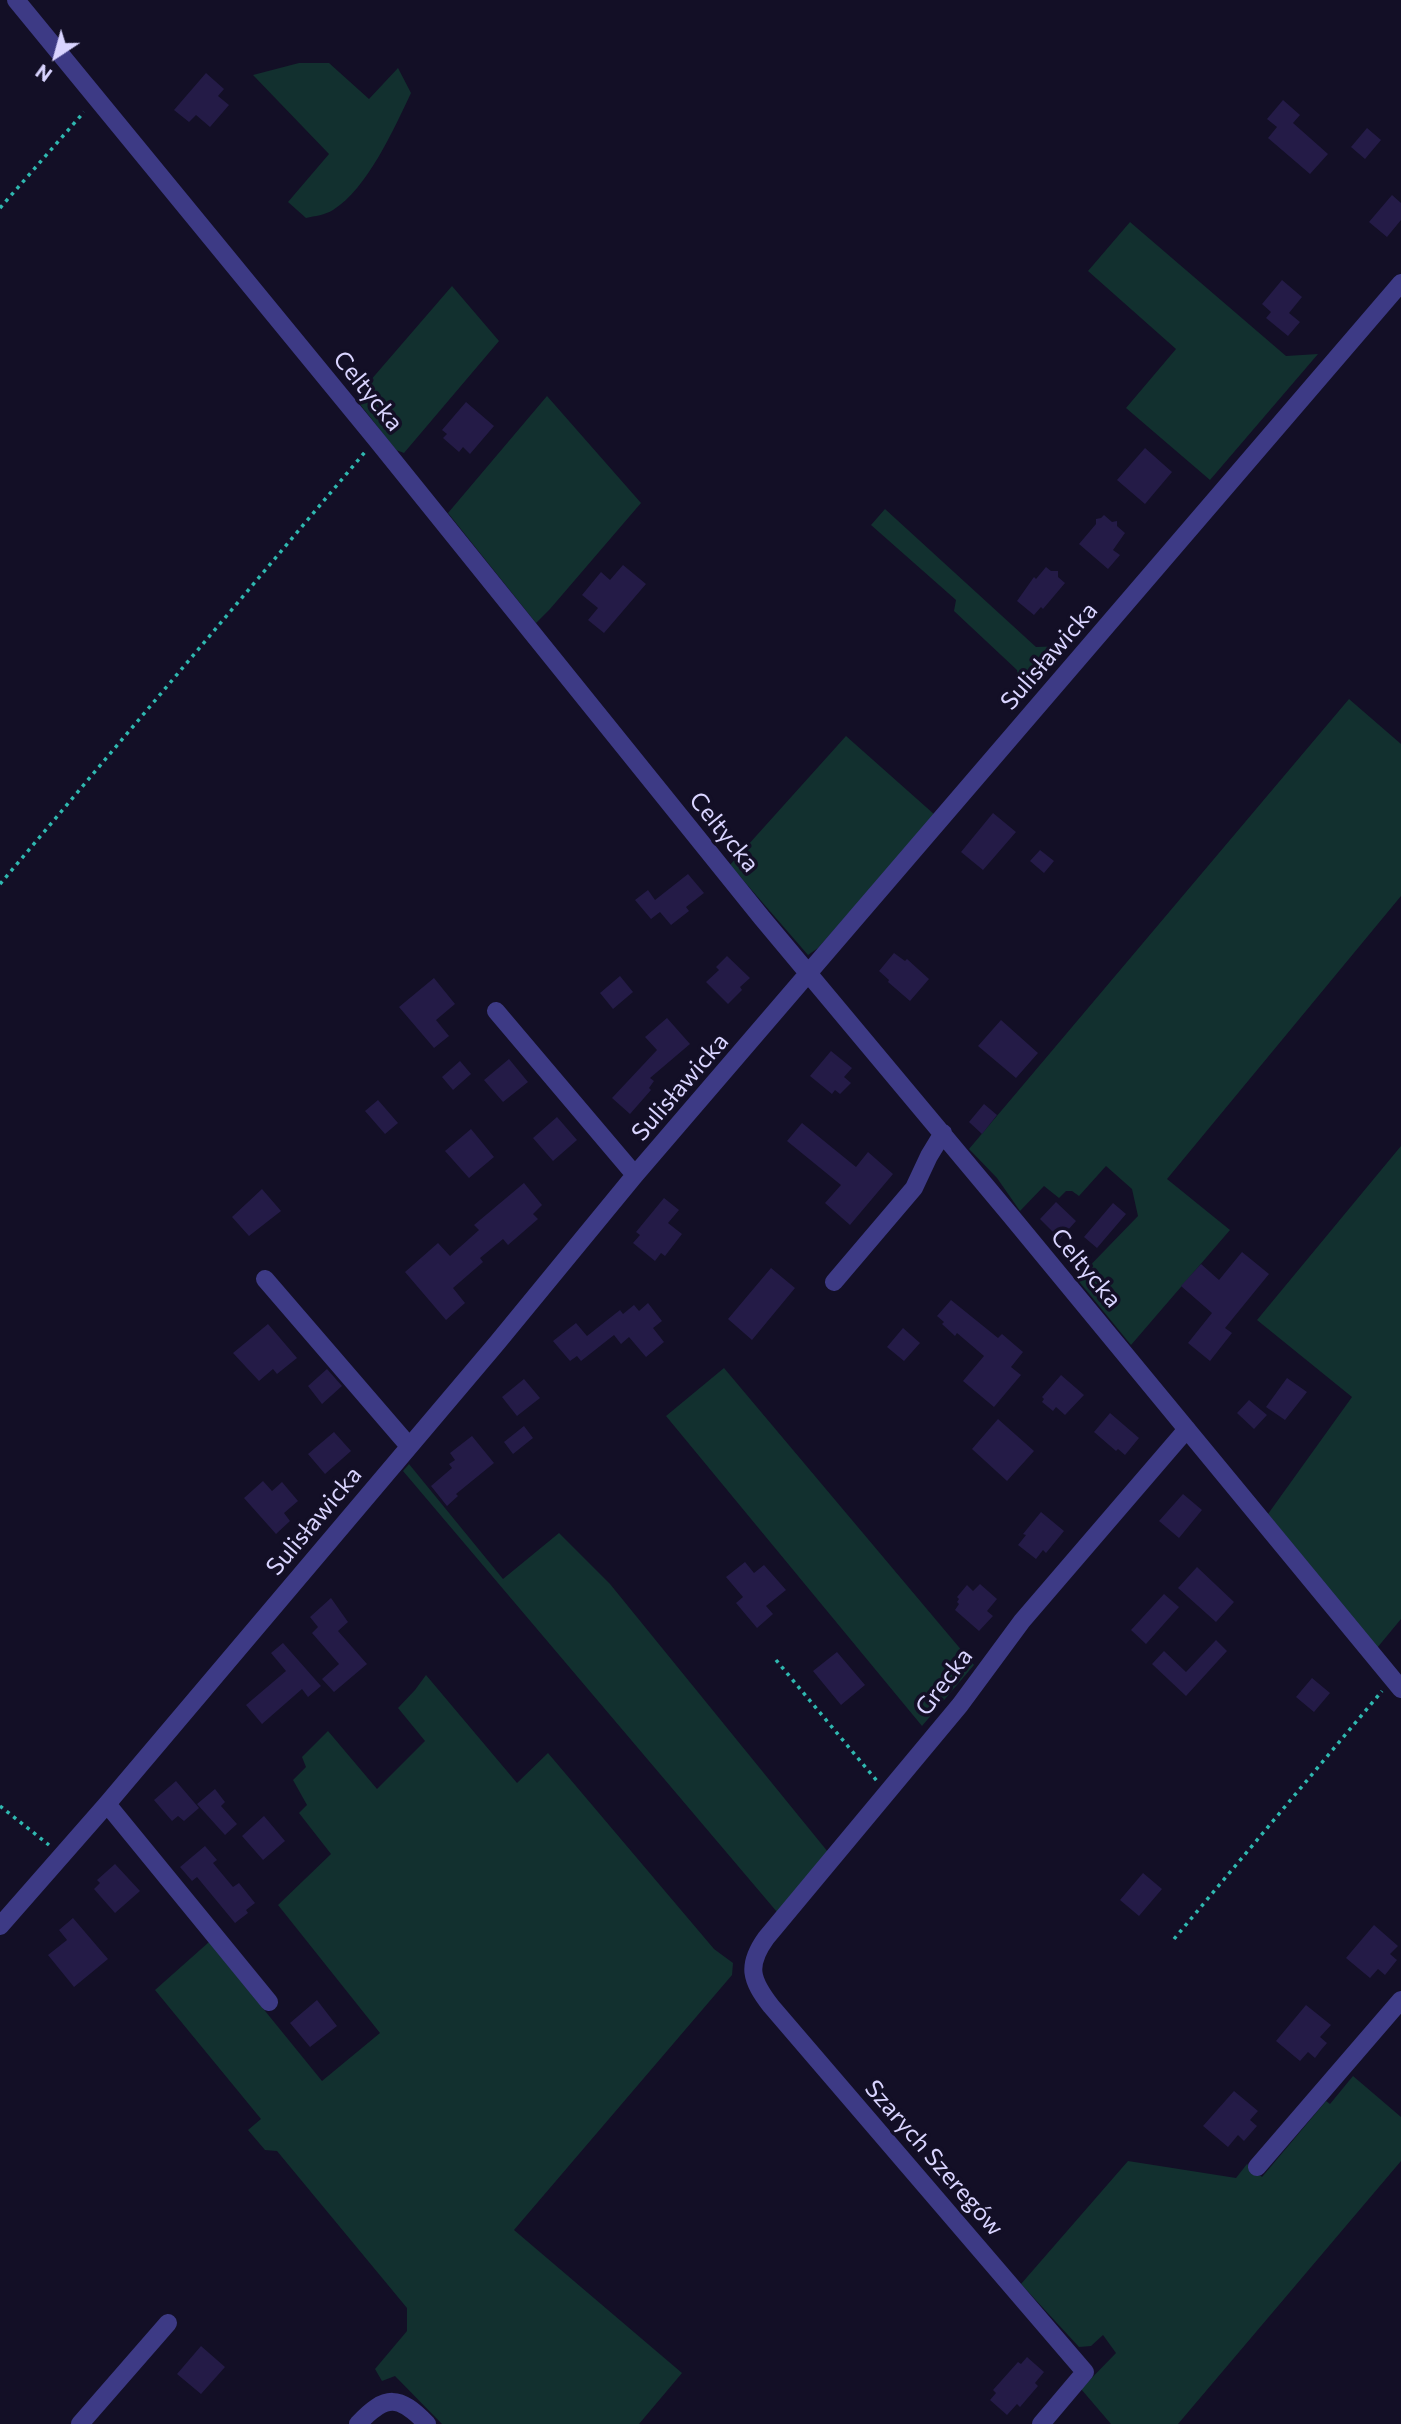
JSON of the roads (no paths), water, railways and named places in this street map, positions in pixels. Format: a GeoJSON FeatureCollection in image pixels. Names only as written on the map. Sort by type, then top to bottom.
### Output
{"type":"FeatureCollection","features":[{"type":"Feature","properties":{"kind":"street","name":"Celtycka"},"geometry":{"type":"LineString","coordinates":[[16,0],[376,439],[762,918],[943,1133],[1397,1684]]}},
{"type":"Feature","properties":{"kind":"street","name":"Sulisławicka"},"geometry":{"type":"LineString","coordinates":[[0,1926],[107,1804],[808,971],[1401,284]]}},
{"type":"Feature","properties":{"kind":"street"},"geometry":{"type":"LineString","coordinates":[[496,1011],[635,1175]]}},
{"type":"Feature","properties":{"kind":"street"},"geometry":{"type":"LineString","coordinates":[[834,1282],[914,1188],[943,1133]]}},
{"type":"Feature","properties":{"kind":"street"},"geometry":{"type":"LineString","coordinates":[[265,1279],[409,1446]]}},
{"type":"Feature","properties":{"kind":"street","name":"Grecka"},"geometry":{"type":"LineString","coordinates":[[752,1972],[756,1954],[766,1938],[960,1705],[1022,1621],[1187,1429]]}},
{"type":"Feature","properties":{"kind":"street"},"geometry":{"type":"LineString","coordinates":[[107,1804],[269,2002]]}},
{"type":"Feature","properties":{"kind":"street","name":"Szarych Szeregów"},"geometry":{"type":"LineString","coordinates":[[752,1972],[760,1992],[771,2006],[1085,2372],[1041,2424]]}},
{"type":"Feature","properties":{"kind":"street"},"geometry":{"type":"LineString","coordinates":[[1257,2167],[1401,2000]]}},
{"type":"Feature","properties":{"kind":"street"},"geometry":{"type":"LineString","coordinates":[[80,2424],[168,2323]]}},
{"type":"Feature","properties":{"kind":"street"},"geometry":{"type":"LineString","coordinates":[[358,2424],[377,2405],[395,2401],[412,2409],[427,2424]]}}]}
